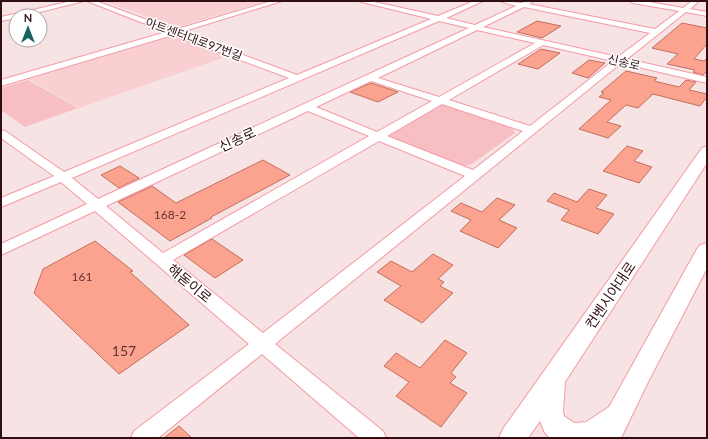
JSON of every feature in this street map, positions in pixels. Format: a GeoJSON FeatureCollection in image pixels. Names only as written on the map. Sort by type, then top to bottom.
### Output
{"type":"FeatureCollection","features":[{"type":"Feature","properties":{"kind":"main road","name":"컨벤시아대로"},"geometry":{"type":"LineString","coordinates":[[513,438],[707,151]]}},
{"type":"Feature","properties":{"kind":"main road"},"geometry":{"type":"LineString","coordinates":[[607,438],[636,380],[707,249]]}},
{"type":"Feature","properties":{"kind":"main road"},"geometry":{"type":"LineString","coordinates":[[557,374],[550,395],[550,410],[554,424],[563,432],[572,436],[588,434],[600,429],[620,413]]}},
{"type":"Feature","properties":{"kind":"street"},"geometry":{"type":"LineString","coordinates":[[1,19],[81,1]]}},
{"type":"Feature","properties":{"kind":"street","name":"아트센터대로97번길"},"geometry":{"type":"LineString","coordinates":[[90,1],[297,78]]}},
{"type":"Feature","properties":{"kind":"street"},"geometry":{"type":"LineString","coordinates":[[1,84],[279,1]]}},
{"type":"Feature","properties":{"kind":"street","name":"신송로"},"geometry":{"type":"LineString","coordinates":[[361,1],[436,20],[707,80]]}},
{"type":"Feature","properties":{"kind":"street"},"geometry":{"type":"LineString","coordinates":[[1,203],[480,1]]}},
{"type":"Feature","properties":{"kind":"street"},"geometry":{"type":"LineString","coordinates":[[503,1],[657,32]]}},
{"type":"Feature","properties":{"kind":"street"},"geometry":{"type":"LineString","coordinates":[[473,28],[531,1]]}},
{"type":"Feature","properties":{"kind":"street"},"geometry":{"type":"LineString","coordinates":[[633,1],[707,14]]}},
{"type":"Feature","properties":{"kind":"street"},"geometry":{"type":"LineString","coordinates":[[142,438],[430,212],[473,175],[696,1]]}},
{"type":"Feature","properties":{"kind":"street","name":"신송로"},"geometry":{"type":"LineString","coordinates":[[1,250],[370,78],[473,28]]}},
{"type":"Feature","properties":{"kind":"street"},"geometry":{"type":"LineString","coordinates":[[162,260],[541,43]]}},
{"type":"Feature","properties":{"kind":"street"},"geometry":{"type":"LineString","coordinates":[[370,78],[532,130]]}},
{"type":"Feature","properties":{"kind":"street"},"geometry":{"type":"LineString","coordinates":[[307,107],[473,175]]}},
{"type":"Feature","properties":{"kind":"street","name":"해돋이로"},"geometry":{"type":"LineString","coordinates":[[1,133],[63,177],[375,438]]}},
{"type":"Feature","properties":{"kind":"shaded area"},"geometry":{"type":"Polygon","coordinates":[[[103,1],[267,1],[177,27],[103,1]]]}},
{"type":"Feature","properties":{"kind":"shaded area"},"geometry":{"type":"Polygon","coordinates":[[[177,35],[231,55],[79,108],[29,79],[177,35]]]}},
{"type":"Feature","properties":{"kind":"shaded area"},"geometry":{"type":"Polygon","coordinates":[[[28,80],[78,108],[25,127],[1,110],[1,88],[28,80]]]}},
{"type":"Feature","properties":{"kind":"shaded area"},"geometry":{"type":"Polygon","coordinates":[[[442,104],[512,128],[515,133],[472,164],[464,166],[388,136],[442,104]]]}},
{"type":"Feature","properties":{"kind":"building"},"geometry":{"type":"Polygon","coordinates":[[[537,21],[561,26],[542,38],[517,32],[537,21]]]}},
{"type":"Feature","properties":{"kind":"building"},"geometry":{"type":"Polygon","coordinates":[[[682,23],[707,28],[707,44],[694,59],[704,61],[707,58],[707,73],[703,75],[693,72],[695,70],[667,64],[678,54],[652,48],[682,23]]]}},
{"type":"Feature","properties":{"kind":"building"},"geometry":{"type":"Polygon","coordinates":[[[541,49],[560,53],[538,69],[518,64],[541,49]]]}},
{"type":"Feature","properties":{"kind":"building"},"geometry":{"type":"Polygon","coordinates":[[[589,60],[605,63],[588,78],[572,73],[589,60]]]}},
{"type":"Feature","properties":{"kind":"building"},"geometry":{"type":"Polygon","coordinates":[[[626,71],[657,78],[654,81],[679,87],[686,80],[696,82],[689,90],[707,94],[707,97],[700,106],[653,94],[638,108],[626,105],[607,122],[621,126],[608,138],[579,129],[611,100],[599,97],[604,93],[601,92],[626,71]]]}},
{"type":"Feature","properties":{"kind":"building"},"geometry":{"type":"Polygon","coordinates":[[[371,83],[398,92],[378,102],[350,92],[371,83]]]}},
{"type":"Feature","properties":{"kind":"building"},"geometry":{"type":"Polygon","coordinates":[[[627,146],[643,151],[634,161],[652,167],[639,183],[603,171],[627,146]]]}},
{"type":"Feature","properties":{"kind":"building"},"geometry":{"type":"Polygon","coordinates":[[[263,160],[290,175],[211,217],[212,218],[170,241],[118,202],[152,186],[176,203],[263,160]]]}},
{"type":"Feature","properties":{"kind":"building"},"geometry":{"type":"Polygon","coordinates":[[[120,166],[139,178],[119,188],[101,175],[120,166]]]}},
{"type":"Feature","properties":{"kind":"building"},"geometry":{"type":"Polygon","coordinates":[[[589,189],[607,195],[596,208],[614,214],[598,234],[561,220],[569,210],[547,201],[554,193],[577,202],[589,189]]]}},
{"type":"Feature","properties":{"kind":"building"},"geometry":{"type":"Polygon","coordinates":[[[497,198],[515,205],[499,220],[517,228],[498,248],[460,231],[471,220],[451,211],[461,203],[482,212],[497,198]]]}},
{"type":"Feature","properties":{"kind":"building"},"geometry":{"type":"Polygon","coordinates":[[[212,239],[243,260],[215,278],[184,255],[212,239]]]}},
{"type":"Feature","properties":{"kind":"building"},"geometry":{"type":"Polygon","coordinates":[[[95,241],[133,271],[130,272],[189,325],[119,374],[34,293],[43,269],[95,241]]]}},
{"type":"Feature","properties":{"kind":"building"},"geometry":{"type":"Polygon","coordinates":[[[433,254],[453,265],[438,279],[444,282],[440,286],[453,293],[422,323],[384,300],[401,286],[377,272],[391,261],[412,272],[433,254]]]}},
{"type":"Feature","properties":{"kind":"building"},"geometry":{"type":"Polygon","coordinates":[[[445,340],[467,353],[451,373],[456,377],[450,383],[467,393],[441,427],[396,396],[409,382],[384,366],[396,353],[420,368],[445,340]]]}},
{"type":"Feature","properties":{"kind":"building"},"geometry":{"type":"Polygon","coordinates":[[[179,426],[192,438],[164,438],[179,426]]]}}]}
